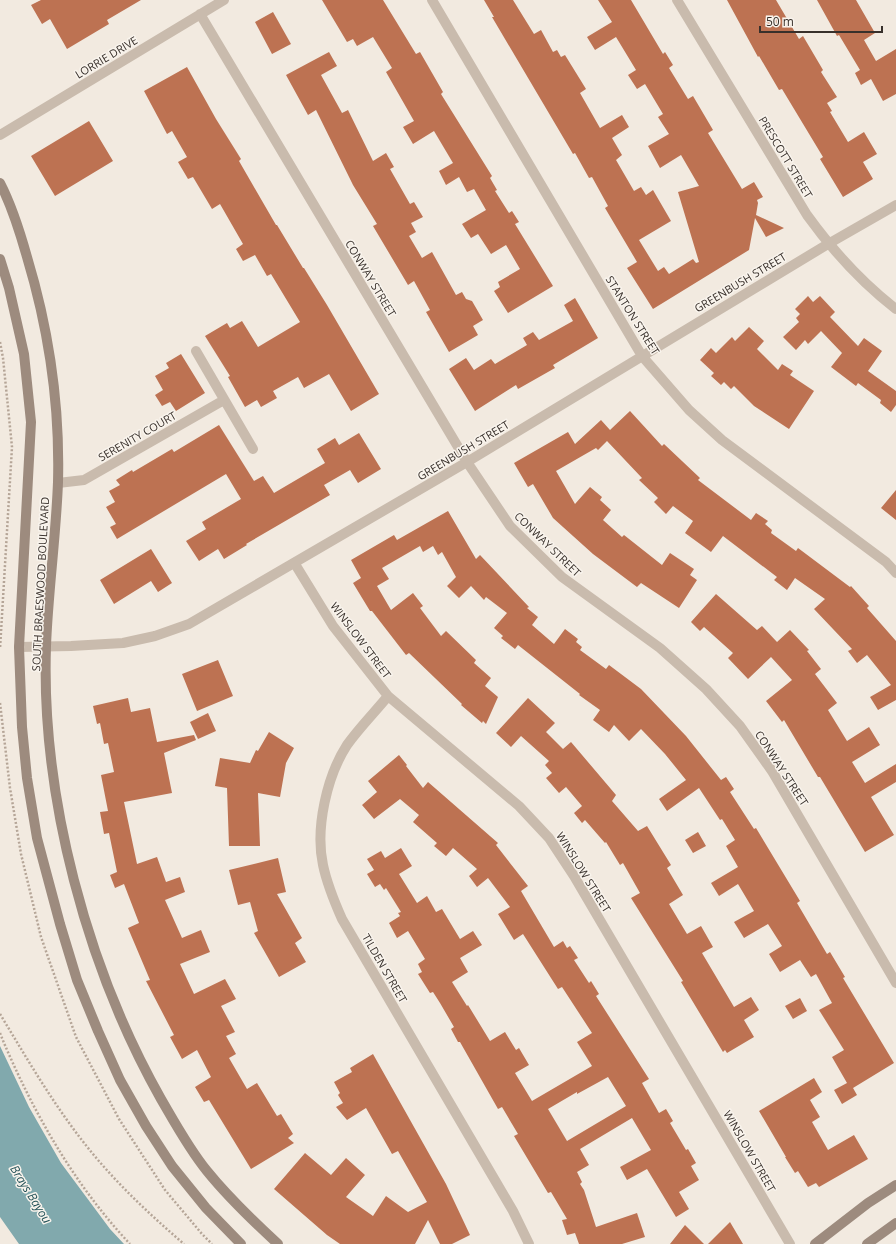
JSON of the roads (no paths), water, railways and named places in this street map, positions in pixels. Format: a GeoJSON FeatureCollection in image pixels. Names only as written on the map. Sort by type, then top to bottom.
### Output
{"type":"FeatureCollection","features":[{"type":"Feature","properties":{"kind":"main road","name":"SOUTH BRAESWOOD BOULEVARD"},"geometry":{"type":"LineString","coordinates":[[0,183],[22,238],[37,289],[50,351],[57,412],[58,483],[46,647],[46,692],[49,746],[61,820],[75,884],[94,946],[118,1012],[147,1074],[179,1131],[206,1170],[242,1209],[278,1244]]}},
{"type":"Feature","properties":{"kind":"main road","name":"SOUTH BRAESWOOD BOULEVARD"},"geometry":{"type":"LineString","coordinates":[[0,260],[9,288],[24,354],[31,422],[20,647],[22,727],[37,838],[77,980],[120,1080],[146,1126],[172,1166],[201,1202],[241,1244]]}},
{"type":"Feature","properties":{"kind":"main road"},"geometry":{"type":"LineString","coordinates":[[815,1244],[868,1203],[896,1185]]}},
{"type":"Feature","properties":{"kind":"main road"},"geometry":{"type":"LineString","coordinates":[[867,1244],[896,1223]]}},
{"type":"Feature","properties":{"kind":"street","name":"LORRIE DRIVE"},"geometry":{"type":"LineString","coordinates":[[0,135],[224,0]]}},
{"type":"Feature","properties":{"kind":"street","name":"STANTON STREET"},"geometry":{"type":"LineString","coordinates":[[432,0],[642,356],[689,410],[722,440],[886,562],[896,573]]}},
{"type":"Feature","properties":{"kind":"street","name":"PRESCOTT STREET"},"geometry":{"type":"LineString","coordinates":[[678,0],[807,215],[828,244],[873,292],[896,309]]}},
{"type":"Feature","properties":{"kind":"street","name":"CONWAY STREET"},"geometry":{"type":"LineString","coordinates":[[200,14],[467,462],[510,526],[562,577],[660,648],[706,689],[740,726],[772,771],[896,983]]}},
{"type":"Feature","properties":{"kind":"street","name":"GREENBUSH STREET"},"geometry":{"type":"LineString","coordinates":[[20,647],[123,643],[162,634],[189,624],[295,564],[828,244],[896,205]]}},
{"type":"Feature","properties":{"kind":"street"},"geometry":{"type":"LineString","coordinates":[[196,351],[253,449]]}},
{"type":"Feature","properties":{"kind":"street","name":"SERENITY COURT"},"geometry":{"type":"LineString","coordinates":[[58,483],[84,480],[224,400]]}},
{"type":"Feature","properties":{"kind":"street","name":"WINSLOW STREET"},"geometry":{"type":"LineString","coordinates":[[295,564],[333,626],[388,696],[519,806],[549,838],[574,876],[790,1244]]}},
{"type":"Feature","properties":{"kind":"street","name":"TILDEN STREET"},"geometry":{"type":"LineString","coordinates":[[388,696],[347,746],[334,770],[326,796],[320,826],[322,863],[330,892],[342,919],[513,1210],[529,1244]]}},
{"type":"Feature","properties":{"kind":"water","name":"Brays Bayou"},"geometry":{"type":"Polygon","coordinates":[[[0,1046],[29,1107],[61,1163],[110,1229],[124,1244],[19,1244],[0,1217],[0,1046]]]}}]}
